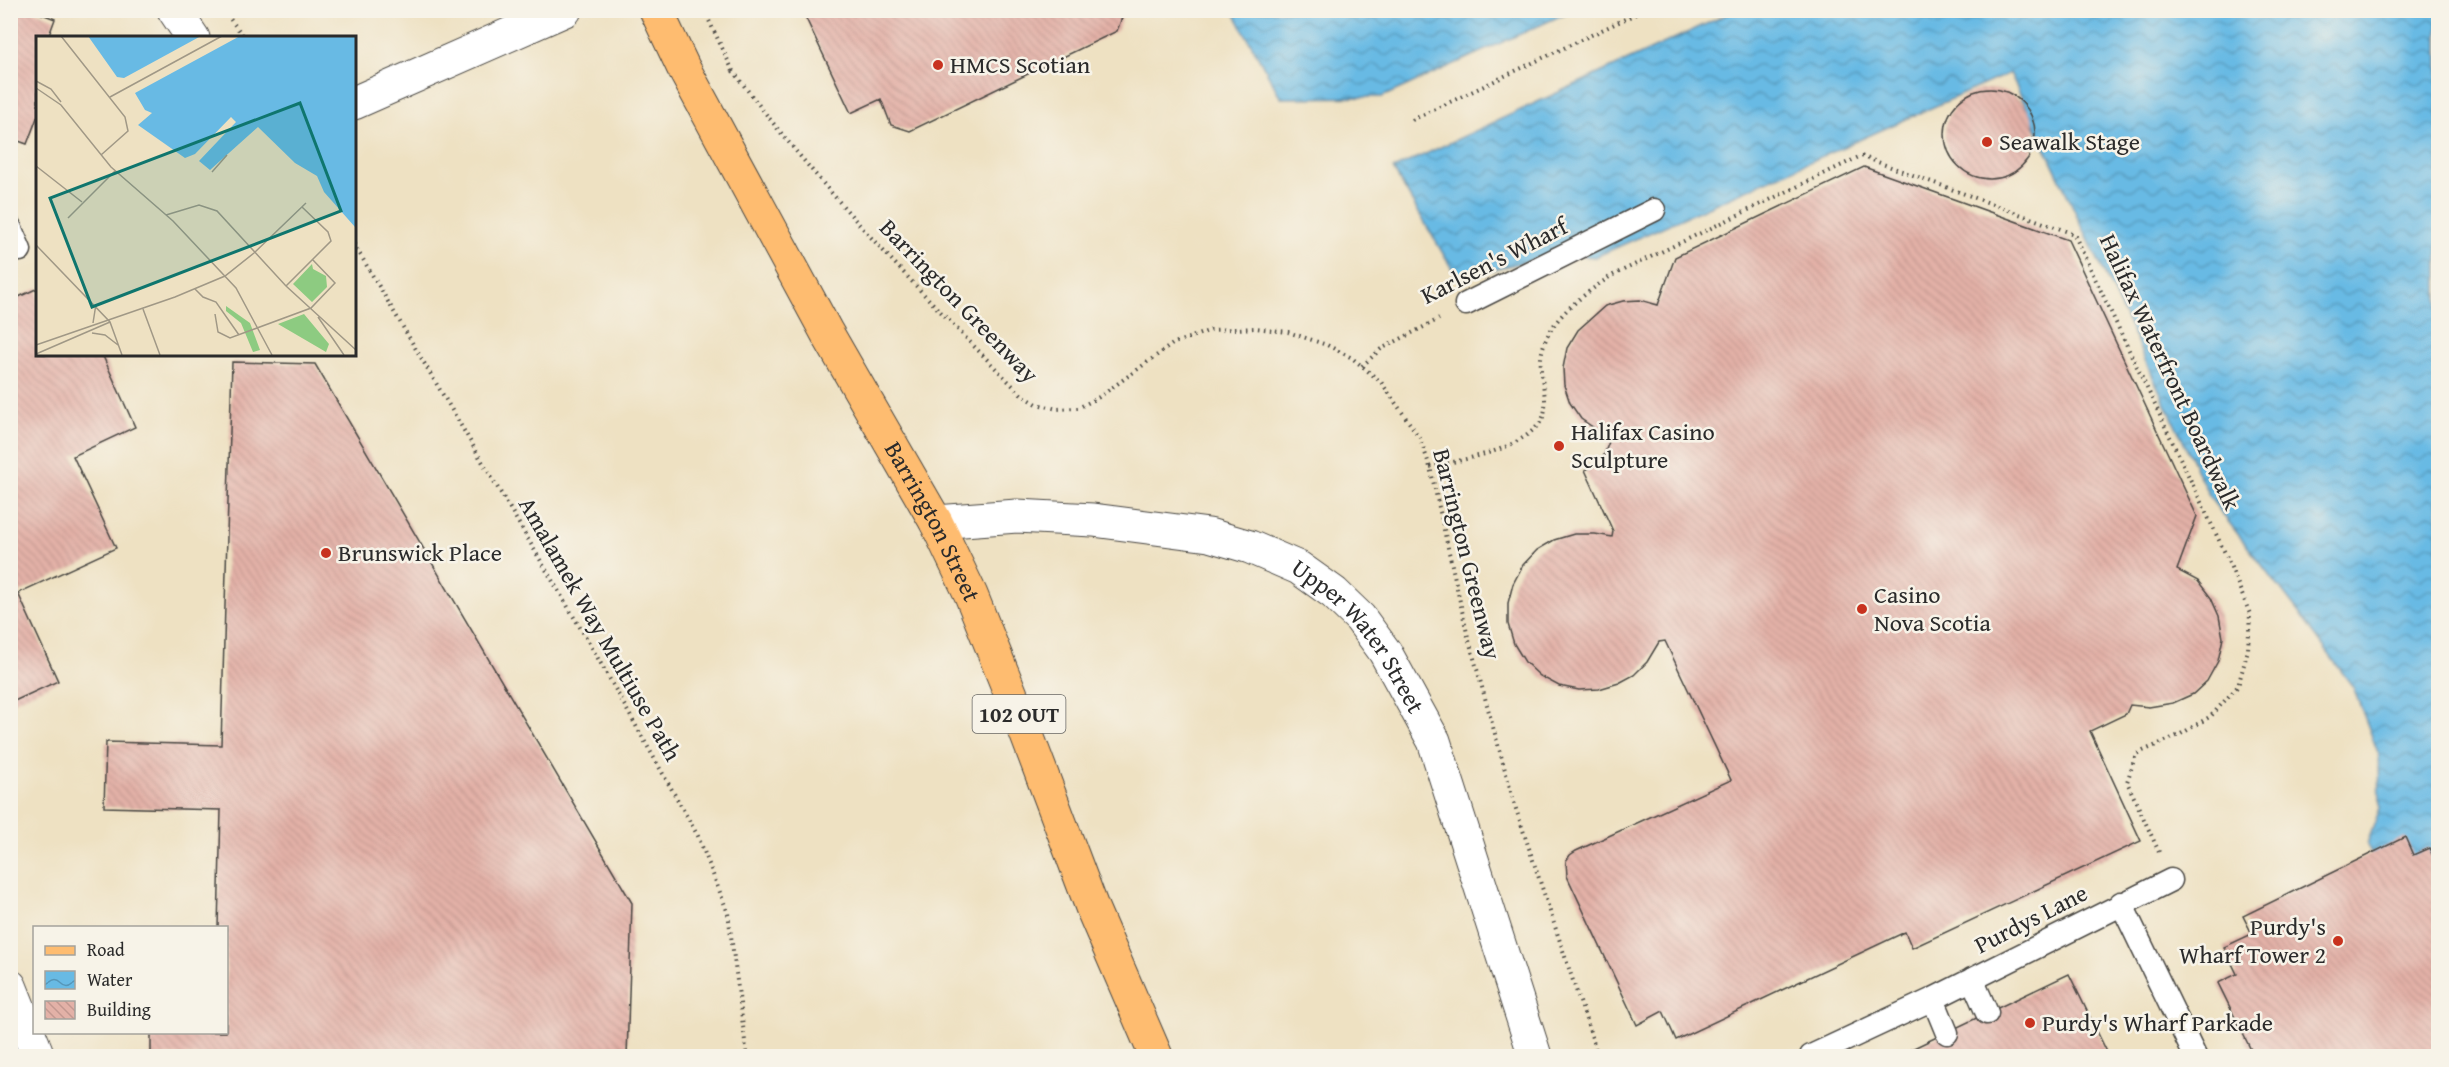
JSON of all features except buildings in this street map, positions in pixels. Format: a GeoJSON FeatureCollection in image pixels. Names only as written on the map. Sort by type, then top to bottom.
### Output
{"type":"FeatureCollection","features":[{"type":"Feature","properties":{"kind":"main road","name":"Barrington Street"},"geometry":{"type":"LineString","coordinates":[[656,10],[683,67],[827,333],[936,522],[984,627],[1094,910],[1156,1056]]}},
{"type":"Feature","properties":{"kind":"street"},"geometry":{"type":"LineString","coordinates":[[174,10],[192,36]]}},
{"type":"Feature","properties":{"kind":"street"},"geometry":{"type":"LineString","coordinates":[[356,102],[565,10]]}},
{"type":"Feature","properties":{"kind":"street","name":"Upper Water Street"},"geometry":{"type":"LineString","coordinates":[[936,522],[1017,516],[1093,520],[1209,535],[1250,547],[1299,568],[1334,593],[1360,618],[1385,652],[1434,741],[1535,1056]]}},
{"type":"Feature","properties":{"kind":"street"},"geometry":{"type":"LineString","coordinates":[[10,986],[38,1056]]}},
{"type":"Feature","properties":{"kind":"lane","name":"Karlsen's Wharf"},"geometry":{"type":"LineString","coordinates":[[1466,304],[1654,210]]}},
{"type":"Feature","properties":{"kind":"lane"},"geometry":{"type":"LineString","coordinates":[[10,227],[20,250]]}},
{"type":"Feature","properties":{"kind":"lane"},"geometry":{"type":"LineString","coordinates":[[2121,903],[2171,880]]}},
{"type":"Feature","properties":{"kind":"lane","name":"Purdys Lane"},"geometry":{"type":"LineString","coordinates":[[1811,1056],[1933,999],[2121,903],[2195,1056]]}},
{"type":"Feature","properties":{"kind":"lane"},"geometry":{"type":"LineString","coordinates":[[1972,979],[1987,1013]]}},
{"type":"Feature","properties":{"kind":"lane"},"geometry":{"type":"LineString","coordinates":[[1933,999],[1947,1033]]}},
{"type":"Feature","properties":{"kind":"path"},"geometry":{"type":"LineString","coordinates":[[223,10],[243,36]]}},
{"type":"Feature","properties":{"kind":"path","name":"Barrington Greenway"},"geometry":{"type":"LineString","coordinates":[[704,10],[733,71],[781,134],[886,253],[1022,394],[1037,404],[1057,409],[1078,408],[1099,397],[1174,343],[1211,330],[1256,328],[1288,332],[1327,345],[1352,358],[1381,382],[1420,438],[1430,467],[1467,633],[1515,806],[1598,1056]]}},
{"type":"Feature","properties":{"kind":"path"},"geometry":{"type":"LineString","coordinates":[[1412,120],[1644,10]]}},
{"type":"Feature","properties":{"kind":"path","name":"Halifax Waterfront Boardwalk"},"geometry":{"type":"LineString","coordinates":[[1430,467],[1490,453],[1521,438],[1540,423],[1546,400],[1540,368],[1544,345],[1553,325],[1578,299],[1611,276],[1862,156],[2074,234],[2226,555],[2250,614],[2248,650],[2238,686],[2211,716],[2179,735],[2136,754],[2127,782],[2171,880]]}},
{"type":"Feature","properties":{"kind":"path","name":"Amalamek Way Multiuse Path"},"geometry":{"type":"LineString","coordinates":[[356,247],[591,646],[698,836],[728,914],[747,1056]]}},
{"type":"Feature","properties":{"kind":"path","name":"Karlsen's Wharf"},"geometry":{"type":"LineString","coordinates":[[1362,366],[1381,349],[1466,304]]}},
{"type":"Feature","properties":{"kind":"water"},"geometry":{"type":"Polygon","coordinates":[[[1233,11],[1571,11],[1382,97],[1281,98],[1233,11]]]}},
{"type":"Feature","properties":{"kind":"water"},"geometry":{"type":"Polygon","coordinates":[[[1734,11],[2438,11],[2438,998],[2367,844],[2380,808],[2379,755],[2353,687],[2210,498],[2010,73],[1595,257],[1555,254],[1458,279],[1393,169],[1734,11]]]}},
{"type":"Feature","properties":{"kind":"place","name":"HMCS Scotian"},"geometry":{"type":"Point","coordinates":[938,65]}},
{"type":"Feature","properties":{"kind":"place","name":"Seawalk Stage"},"geometry":{"type":"Point","coordinates":[1987,142]}},
{"type":"Feature","properties":{"kind":"place","name":"Halifax Casino Sculpture"},"geometry":{"type":"Point","coordinates":[1559,446]}},
{"type":"Feature","properties":{"kind":"place","name":"Brunswick Place"},"geometry":{"type":"Point","coordinates":[326,553]}},
{"type":"Feature","properties":{"kind":"place","name":"Casino Nova Scotia"},"geometry":{"type":"Point","coordinates":[1862,609]}},
{"type":"Feature","properties":{"kind":"place","name":"Purdy's Wharf Tower 2"},"geometry":{"type":"Point","coordinates":[2338,941]}},
{"type":"Feature","properties":{"kind":"place","name":"Purdy's Wharf Parkade"},"geometry":{"type":"Point","coordinates":[2030,1023]}}]}
